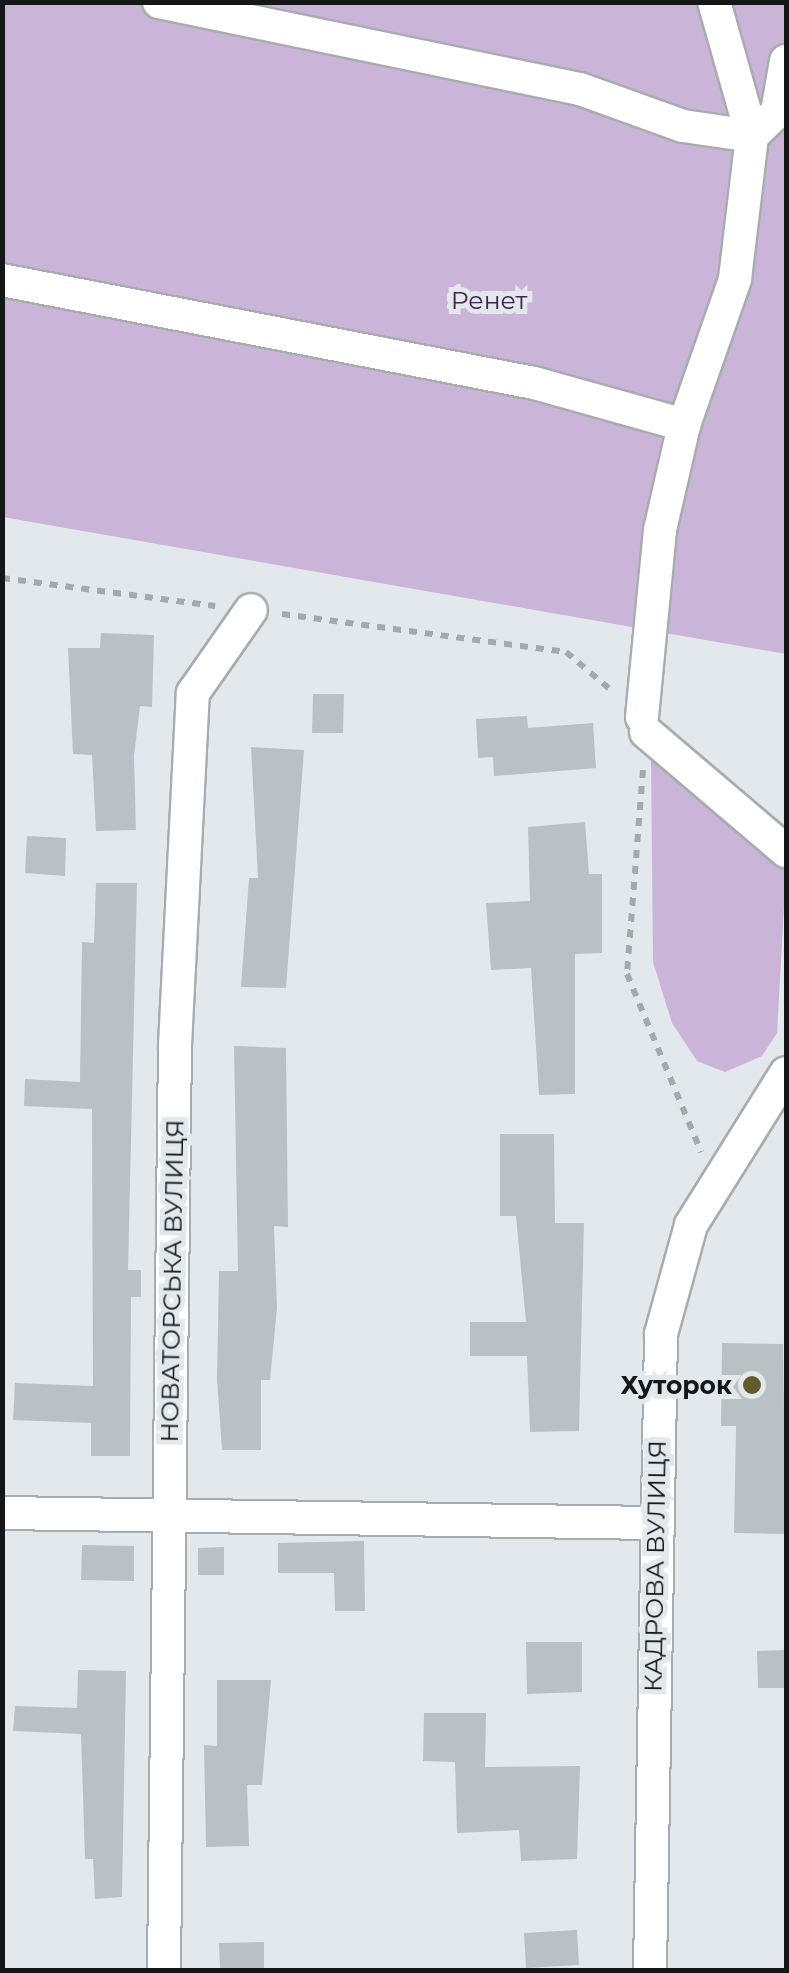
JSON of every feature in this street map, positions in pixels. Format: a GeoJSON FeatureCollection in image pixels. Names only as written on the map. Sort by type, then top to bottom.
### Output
{"type":"FeatureCollection","features":[{"type":"Feature","properties":{"kind":"street"},"geometry":{"type":"LineString","coordinates":[[160,2],[580,89],[683,126],[752,136]]}},
{"type":"Feature","properties":{"kind":"street"},"geometry":{"type":"LineString","coordinates":[[714,2],[752,136],[734,280],[684,424],[644,624],[644,725],[786,851]]}},
{"type":"Feature","properties":{"kind":"street"},"geometry":{"type":"LineString","coordinates":[[752,136],[776,112],[786,62]]}},
{"type":"Feature","properties":{"kind":"street"},"geometry":{"type":"LineString","coordinates":[[2,280],[534,383],[684,424]]}},
{"type":"Feature","properties":{"kind":"street","name":"НОВАТОРСЬКА ВУЛИЦЯ"},"geometry":{"type":"LineString","coordinates":[[164,1970],[175,1045],[193,693],[250,610]]}},
{"type":"Feature","properties":{"kind":"street","name":"КАДРОВА ВУЛИЦЯ"},"geometry":{"type":"LineString","coordinates":[[650,1970],[654,1522],[661,1334],[691,1225],[714,1180],[786,1072]]}},
{"type":"Feature","properties":{"kind":"street"},"geometry":{"type":"LineString","coordinates":[[2,1513],[654,1522]]}},
{"type":"Feature","properties":{"kind":"path"},"geometry":{"type":"LineString","coordinates":[[2,578],[566,652],[644,725],[627,974],[714,1180]]}},
{"type":"Feature","properties":{"kind":"green space","name":"Ренет"},"geometry":{"type":"Polygon","coordinates":[[[2,3],[786,3],[786,654],[3,517],[2,3]]]}},
{"type":"Feature","properties":{"kind":"green space"},"geometry":{"type":"Polygon","coordinates":[[[651,758],[776,852],[786,870],[777,1033],[762,1056],[725,1072],[697,1061],[672,1023],[653,962],[651,758]]]}},
{"type":"Feature","properties":{"kind":"building"},"geometry":{"type":"Polygon","coordinates":[[[101,633],[154,635],[152,707],[140,706],[134,756],[136,830],[96,831],[92,755],[73,754],[68,648],[100,648],[101,633]]]}},
{"type":"Feature","properties":{"kind":"building"},"geometry":{"type":"Polygon","coordinates":[[[313,694],[344,694],[343,733],[312,733],[313,694]]]}},
{"type":"Feature","properties":{"kind":"building"},"geometry":{"type":"Polygon","coordinates":[[[527,716],[528,728],[593,723],[596,768],[494,776],[493,757],[478,758],[476,719],[527,716]]]}},
{"type":"Feature","properties":{"kind":"building"},"geometry":{"type":"Polygon","coordinates":[[[251,747],[304,750],[286,988],[241,987],[249,878],[258,878],[251,747]]]}},
{"type":"Feature","properties":{"kind":"building"},"geometry":{"type":"Polygon","coordinates":[[[585,822],[589,874],[602,874],[602,953],[575,954],[575,1094],[539,1095],[531,968],[491,970],[486,903],[530,901],[528,827],[585,822]]]}},
{"type":"Feature","properties":{"kind":"building"},"geometry":{"type":"Polygon","coordinates":[[[27,836],[66,838],[65,876],[25,873],[27,836]]]}},
{"type":"Feature","properties":{"kind":"building"},"geometry":{"type":"Polygon","coordinates":[[[96,883],[137,883],[128,1270],[141,1270],[141,1297],[131,1297],[130,1456],[91,1456],[91,1423],[13,1420],[15,1383],[93,1386],[92,1109],[24,1106],[25,1079],[80,1082],[82,942],[94,943],[96,883]]]}},
{"type":"Feature","properties":{"kind":"building"},"geometry":{"type":"Polygon","coordinates":[[[234,1046],[286,1048],[288,1227],[274,1226],[277,1308],[270,1380],[261,1380],[261,1450],[222,1450],[217,1379],[219,1271],[238,1271],[234,1046]]]}},
{"type":"Feature","properties":{"kind":"building"},"geometry":{"type":"Polygon","coordinates":[[[500,1134],[554,1134],[555,1223],[584,1223],[579,1431],[530,1432],[527,1356],[470,1356],[470,1322],[526,1322],[516,1216],[500,1216],[500,1134]]]}},
{"type":"Feature","properties":{"kind":"building"},"geometry":{"type":"Polygon","coordinates":[[[722,1343],[783,1344],[786,1534],[734,1533],[736,1426],[721,1426],[722,1343]]]}},
{"type":"Feature","properties":{"kind":"building"},"geometry":{"type":"Polygon","coordinates":[[[364,1541],[365,1611],[335,1611],[334,1573],[278,1573],[278,1543],[364,1541]]]}},
{"type":"Feature","properties":{"kind":"building"},"geometry":{"type":"Polygon","coordinates":[[[82,1545],[134,1546],[134,1581],[81,1580],[82,1545]]]}},
{"type":"Feature","properties":{"kind":"building"},"geometry":{"type":"Polygon","coordinates":[[[224,1547],[224,1575],[198,1575],[198,1548],[224,1547]]]}},
{"type":"Feature","properties":{"kind":"building"},"geometry":{"type":"Polygon","coordinates":[[[526,1642],[582,1642],[582,1692],[527,1694],[526,1642]]]}},
{"type":"Feature","properties":{"kind":"building"},"geometry":{"type":"Polygon","coordinates":[[[786,1650],[786,1688],[758,1688],[757,1651],[786,1650]]]}},
{"type":"Feature","properties":{"kind":"building"},"geometry":{"type":"Polygon","coordinates":[[[78,1670],[126,1671],[122,1897],[95,1899],[93,1859],[85,1859],[81,1734],[13,1731],[15,1706],[77,1708],[78,1670]]]}},
{"type":"Feature","properties":{"kind":"building"},"geometry":{"type":"Polygon","coordinates":[[[217,1680],[271,1680],[262,1785],[247,1785],[249,1846],[206,1847],[204,1745],[217,1746],[217,1680]]]}},
{"type":"Feature","properties":{"kind":"building"},"geometry":{"type":"Polygon","coordinates":[[[424,1713],[486,1713],[485,1767],[580,1766],[577,1859],[521,1861],[519,1830],[457,1833],[455,1762],[423,1761],[424,1713]]]}},
{"type":"Feature","properties":{"kind":"building"},"geometry":{"type":"Polygon","coordinates":[[[577,1930],[579,1965],[526,1968],[524,1933],[577,1930]]]}},
{"type":"Feature","properties":{"kind":"building"},"geometry":{"type":"Polygon","coordinates":[[[264,1942],[264,1970],[220,1970],[219,1943],[264,1942]]]}},
{"type":"Feature","properties":{"kind":"place","name":"Хуторок"},"geometry":{"type":"Point","coordinates":[752,1385]}}]}
